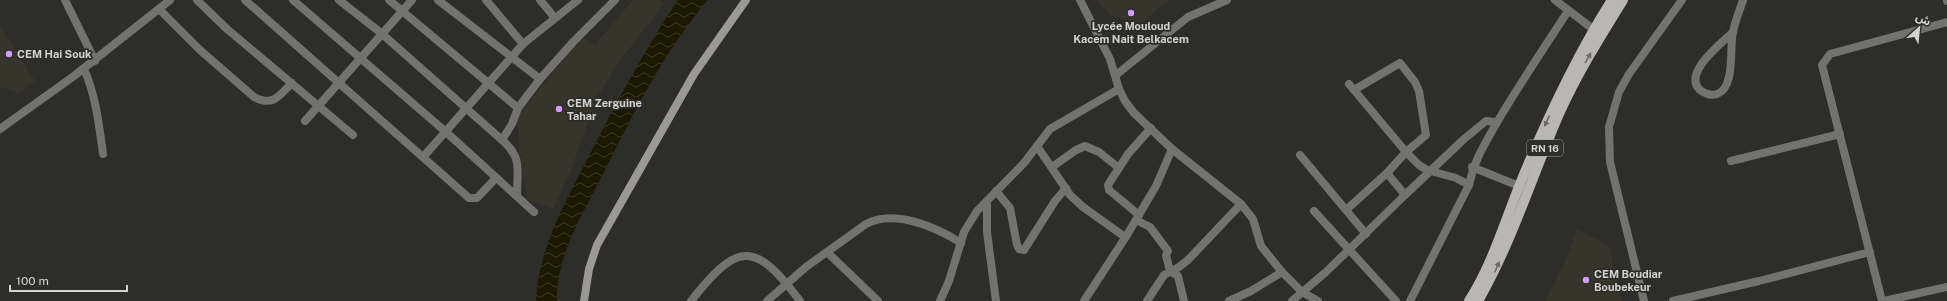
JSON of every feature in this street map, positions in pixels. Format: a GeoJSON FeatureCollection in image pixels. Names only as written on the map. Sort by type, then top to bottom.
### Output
{"type":"FeatureCollection","features":[{"type":"Feature","properties":{"kind":"main road"},"geometry":{"type":"LineString","coordinates":[[584,301],[588,269],[597,245],[694,74],[746,0]]}},
{"type":"Feature","properties":{"kind":"main road","name":"RN 16"},"geometry":{"type":"LineString","coordinates":[[1478,301],[1494,272],[1555,103],[1593,29],[1612,0]]}},
{"type":"Feature","properties":{"kind":"main road","name":"RN 16"},"geometry":{"type":"LineString","coordinates":[[1469,301],[1485,273],[1573,85],[1623,0]]}},
{"type":"Feature","properties":{"kind":"street"},"geometry":{"type":"LineString","coordinates":[[65,0],[95,60]]}},
{"type":"Feature","properties":{"kind":"street"},"geometry":{"type":"LineString","coordinates":[[0,129],[84,69],[170,0]]}},
{"type":"Feature","properties":{"kind":"street"},"geometry":{"type":"LineString","coordinates":[[197,0],[227,29],[353,135]]}},
{"type":"Feature","properties":{"kind":"street"},"geometry":{"type":"LineString","coordinates":[[245,0],[424,156],[469,198],[477,198],[496,178]]}},
{"type":"Feature","properties":{"kind":"street"},"geometry":{"type":"LineString","coordinates":[[293,0],[359,59],[446,132],[534,212]]}},
{"type":"Feature","properties":{"kind":"street"},"geometry":{"type":"LineString","coordinates":[[339,0],[382,33],[414,64],[467,108],[512,149],[517,160],[517,196]]}},
{"type":"Feature","properties":{"kind":"street"},"geometry":{"type":"LineString","coordinates":[[389,0],[489,82],[518,108]]}},
{"type":"Feature","properties":{"kind":"street"},"geometry":{"type":"LineString","coordinates":[[305,121],[412,0]]}},
{"type":"Feature","properties":{"kind":"street"},"geometry":{"type":"LineString","coordinates":[[438,0],[540,80]]}},
{"type":"Feature","properties":{"kind":"street"},"geometry":{"type":"LineString","coordinates":[[486,0],[523,44]]}},
{"type":"Feature","properties":{"kind":"street"},"geometry":{"type":"LineString","coordinates":[[540,0],[555,18]]}},
{"type":"Feature","properties":{"kind":"street"},"geometry":{"type":"LineString","coordinates":[[424,156],[523,44],[578,0]]}},
{"type":"Feature","properties":{"kind":"street"},"geometry":{"type":"LineString","coordinates":[[502,140],[512,124],[518,108],[540,80],[574,41],[615,0]]}},
{"type":"Feature","properties":{"kind":"street"},"geometry":{"type":"LineString","coordinates":[[1080,0],[1110,59],[1119,89],[1134,113],[1172,149],[1241,204],[1253,219],[1261,246],[1282,272],[1302,292],[1318,301]]}},
{"type":"Feature","properties":{"kind":"street"},"geometry":{"type":"LineString","coordinates":[[1116,75],[1188,17],[1227,0]]}},
{"type":"Feature","properties":{"kind":"street"},"geometry":{"type":"LineString","coordinates":[[1555,0],[1593,29]]}},
{"type":"Feature","properties":{"kind":"street"},"geometry":{"type":"LineString","coordinates":[[1644,301],[1610,162],[1609,127],[1618,92],[1629,74],[1682,0]]}},
{"type":"Feature","properties":{"kind":"street"},"geometry":{"type":"LineString","coordinates":[[1732,32],[1709,54],[1698,71],[1695,78],[1696,85],[1704,92],[1715,95],[1726,87],[1728,82],[1732,32],[1743,0]]}},
{"type":"Feature","properties":{"kind":"street"},"geometry":{"type":"LineString","coordinates":[[159,9],[200,50],[254,97],[262,101],[274,100],[292,83]]}},
{"type":"Feature","properties":{"kind":"street"},"geometry":{"type":"LineString","coordinates":[[1410,301],[1469,185],[1472,168],[1497,122],[1568,10]]}},
{"type":"Feature","properties":{"kind":"street"},"geometry":{"type":"LineString","coordinates":[[1947,22],[1830,54],[1822,65],[1822,71],[1840,134],[1883,301],[1947,287]]}},
{"type":"Feature","properties":{"kind":"street"},"geometry":{"type":"LineString","coordinates":[[1346,210],[1387,173],[1406,152],[1423,140],[1426,133],[1422,112],[1421,95],[1415,82],[1404,66],[1399,64],[1351,87],[1406,152],[1423,168],[1456,178],[1469,185]]}},
{"type":"Feature","properties":{"kind":"street"},"geometry":{"type":"LineString","coordinates":[[84,69],[90,82],[103,154]]}},
{"type":"Feature","properties":{"kind":"street"},"geometry":{"type":"LineString","coordinates":[[940,301],[949,282],[961,243],[972,217],[1019,168],[1038,146],[1050,128],[1119,89]]}},
{"type":"Feature","properties":{"kind":"street"},"geometry":{"type":"LineString","coordinates":[[1292,301],[1350,250],[1464,139],[1486,121],[1497,122]]}},
{"type":"Feature","properties":{"kind":"street"},"geometry":{"type":"LineString","coordinates":[[1151,128],[1128,154],[1108,185],[1109,190],[1137,218],[1150,227],[1168,251],[1166,255],[1170,270],[1178,276],[1184,301]]}},
{"type":"Feature","properties":{"kind":"street"},"geometry":{"type":"LineString","coordinates":[[1731,161],[1840,134]]}},
{"type":"Feature","properties":{"kind":"street"},"geometry":{"type":"LineString","coordinates":[[1038,146],[1070,195],[1083,207],[1125,237]]}},
{"type":"Feature","properties":{"kind":"street"},"geometry":{"type":"LineString","coordinates":[[1052,167],[1085,146],[1099,152],[1119,168]]}},
{"type":"Feature","properties":{"kind":"street"},"geometry":{"type":"LineString","coordinates":[[1084,301],[1156,186],[1172,149]]}},
{"type":"Feature","properties":{"kind":"street"},"geometry":{"type":"LineString","coordinates":[[1300,155],[1366,234]]}},
{"type":"Feature","properties":{"kind":"street"},"geometry":{"type":"LineString","coordinates":[[1472,168],[1524,188]]}},
{"type":"Feature","properties":{"kind":"street"},"geometry":{"type":"LineString","coordinates":[[1387,173],[1406,195]]}},
{"type":"Feature","properties":{"kind":"street"},"geometry":{"type":"LineString","coordinates":[[996,191],[1010,208],[1017,245],[1022,250],[1025,249],[1055,201],[1066,188]]}},
{"type":"Feature","properties":{"kind":"street"},"geometry":{"type":"LineString","coordinates":[[987,200],[988,232],[996,301]]}},
{"type":"Feature","properties":{"kind":"street"},"geometry":{"type":"LineString","coordinates":[[1147,301],[1162,277],[1170,270],[1179,267],[1188,260],[1241,204]]}},
{"type":"Feature","properties":{"kind":"street"},"geometry":{"type":"LineString","coordinates":[[1314,211],[1396,301]]}},
{"type":"Feature","properties":{"kind":"street"},"geometry":{"type":"LineString","coordinates":[[767,301],[787,283],[827,252],[866,224],[876,219],[890,217],[934,228],[961,243]]}},
{"type":"Feature","properties":{"kind":"street"},"geometry":{"type":"LineString","coordinates":[[827,252],[878,301]]}},
{"type":"Feature","properties":{"kind":"street"},"geometry":{"type":"LineString","coordinates":[[1673,301],[1759,281],[1870,252]]}},
{"type":"Feature","properties":{"kind":"street"},"geometry":{"type":"LineString","coordinates":[[691,301],[711,276],[736,257],[753,257],[765,262],[787,283],[800,301]]}},
{"type":"Feature","properties":{"kind":"street"},"geometry":{"type":"LineString","coordinates":[[1229,301],[1251,291],[1282,272]]}},
{"type":"Feature","properties":{"kind":"shaded area","name":"CEM Zerguine Tahar"},"geometry":{"type":"Polygon","coordinates":[[[633,0],[659,0],[664,4],[618,63],[596,99],[571,170],[553,209],[528,200],[520,154],[517,118],[582,36],[595,45],[633,0]]]}},
{"type":"Feature","properties":{"kind":"shaded area","name":"Lycée Mouloud Kacem Nait Belkacem"},"geometry":{"type":"Polygon","coordinates":[[[1096,0],[1171,0],[1159,7],[1142,24],[1111,16],[1096,0]]]}},
{"type":"Feature","properties":{"kind":"shaded area","name":"CEM Hai Souk"},"geometry":{"type":"Polygon","coordinates":[[[0,26],[35,81],[19,93],[0,87],[0,26]]]}},
{"type":"Feature","properties":{"kind":"shaded area","name":"CEM Boudiar Boubekeur"},"geometry":{"type":"Polygon","coordinates":[[[1577,229],[1609,246],[1621,301],[1545,301],[1564,264],[1577,229]]]}},
{"type":"Feature","properties":{"kind":"water"},"geometry":{"type":"Polygon","coordinates":[[[678,0],[708,0],[677,41],[650,84],[579,220],[561,267],[557,301],[536,301],[542,262],[555,224],[632,75],[678,0]]]}},
{"type":"Feature","properties":{"kind":"place","name":"Lycée Mouloud Kacem Nait Belkacem"},"geometry":{"type":"Point","coordinates":[1131,13]}},
{"type":"Feature","properties":{"kind":"place","name":"CEM Hai Souk"},"geometry":{"type":"Point","coordinates":[9,54]}},
{"type":"Feature","properties":{"kind":"place","name":"CEM Zerguine Tahar"},"geometry":{"type":"Point","coordinates":[559,109]}},
{"type":"Feature","properties":{"kind":"place","name":"CEM Boudiar Boubekeur"},"geometry":{"type":"Point","coordinates":[1586,280]}}]}
